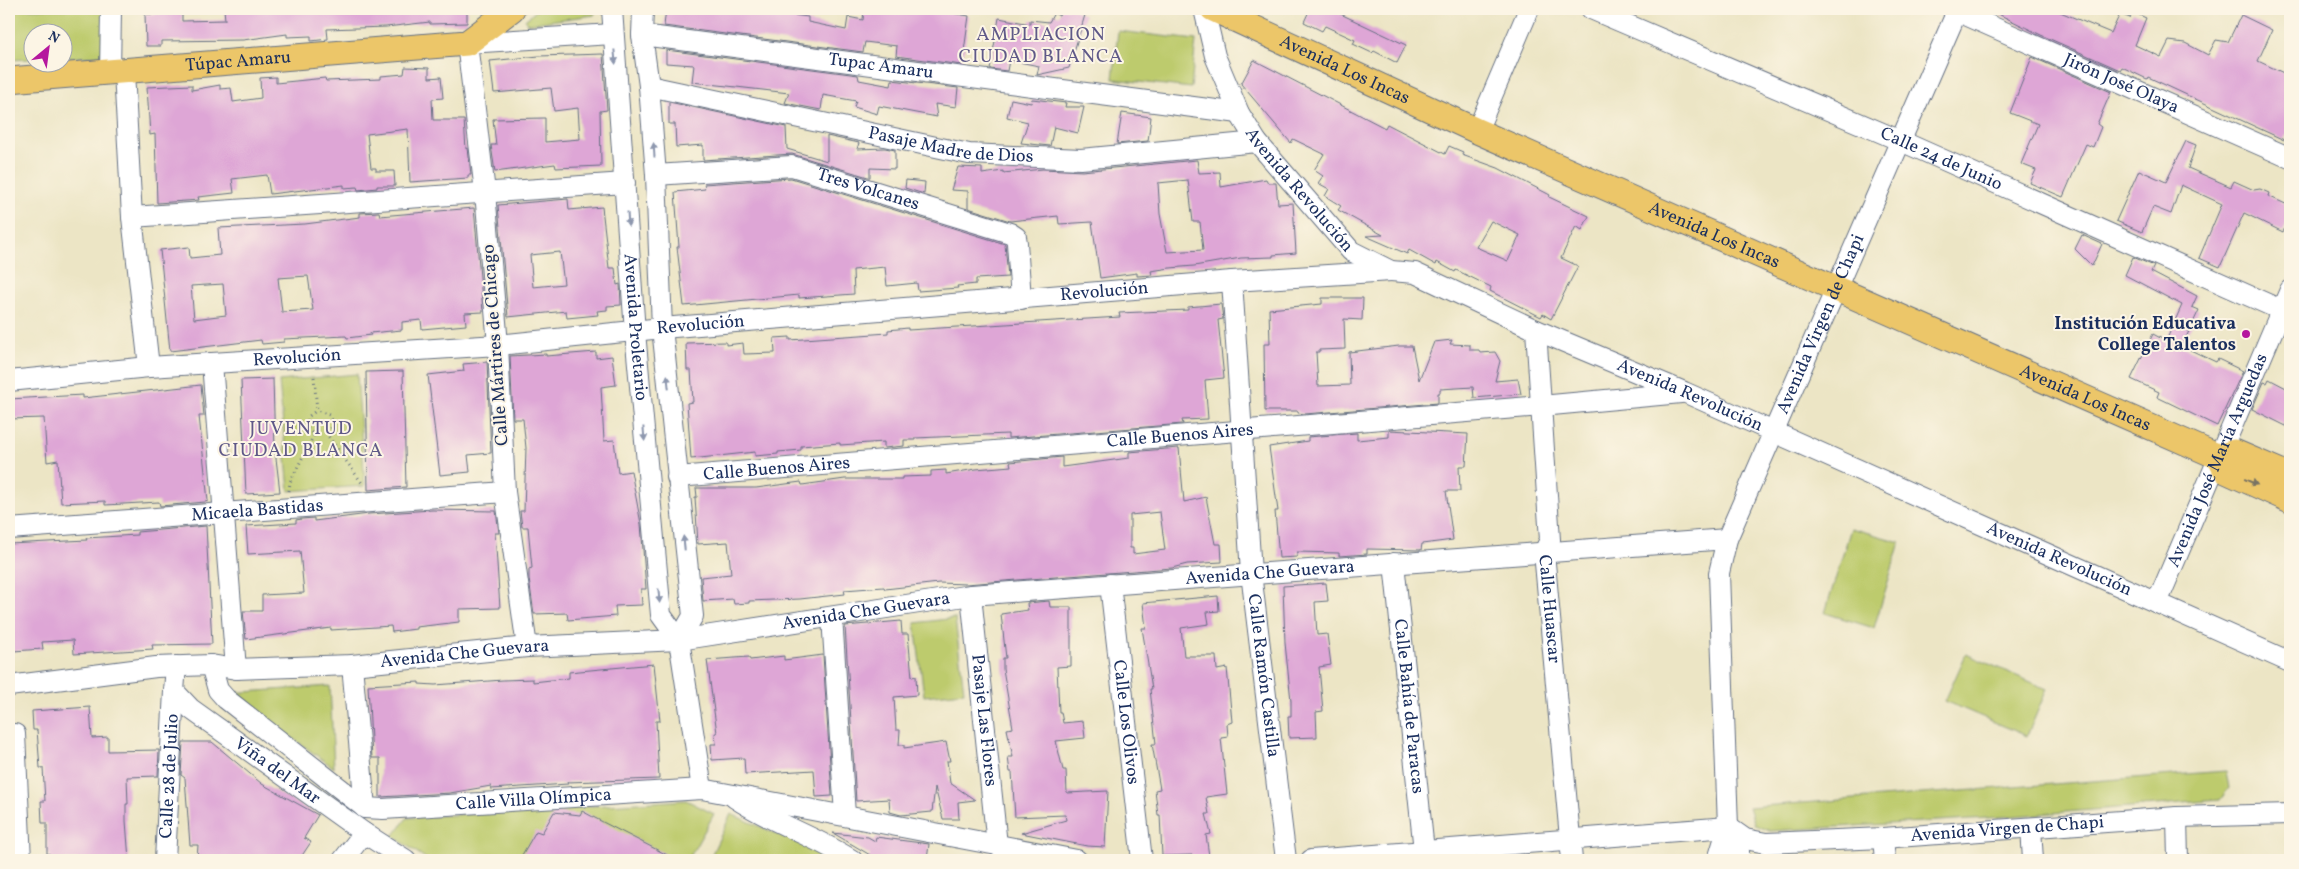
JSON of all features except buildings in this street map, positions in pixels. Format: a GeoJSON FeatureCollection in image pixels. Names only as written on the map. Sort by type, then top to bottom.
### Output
{"type":"FeatureCollection","features":[{"type":"Feature","properties":{"kind":"main road"},"geometry":{"type":"LineString","coordinates":[[467,43],[512,9]]}},
{"type":"Feature","properties":{"kind":"main road","name":"Avenida Los Incas"},"geometry":{"type":"LineString","coordinates":[[1213,9],[1477,131],[2219,457],[2226,471],[2290,500]]}},
{"type":"Feature","properties":{"kind":"main road","name":"Túpac Amaru"},"geometry":{"type":"LineString","coordinates":[[9,80],[117,73],[467,43]]}},
{"type":"Feature","properties":{"kind":"main road","name":"Avenida Los Incas"},"geometry":{"type":"LineString","coordinates":[[2219,457],[2234,452],[2290,476]]}},
{"type":"Feature","properties":{"kind":"street"},"geometry":{"type":"LineString","coordinates":[[111,9],[149,368]]}},
{"type":"Feature","properties":{"kind":"street","name":"Avenida Proletario"},"geometry":{"type":"LineString","coordinates":[[612,9],[635,332],[661,615],[679,640],[702,790]]}},
{"type":"Feature","properties":{"kind":"street","name":"Avenida Proletario"},"geometry":{"type":"LineString","coordinates":[[643,9],[642,35],[649,86],[656,175],[662,328],[693,616],[679,640]]}},
{"type":"Feature","properties":{"kind":"street","name":"Avenida Revolución"},"geometry":{"type":"LineString","coordinates":[[1204,9],[1214,56],[1239,113],[1257,142],[1351,251],[1392,271],[1414,273],[1536,330],[1684,392],[2290,662]]}},
{"type":"Feature","properties":{"kind":"street"},"geometry":{"type":"LineString","coordinates":[[1477,131],[1529,9]]}},
{"type":"Feature","properties":{"kind":"street","name":"Calle 24 de Junio"},"geometry":{"type":"LineString","coordinates":[[1590,9],[1901,141],[2286,312]]}},
{"type":"Feature","properties":{"kind":"street","name":"Avenida Virgen de Chapi"},"geometry":{"type":"LineString","coordinates":[[1718,860],[1728,828],[1719,573],[1727,538],[1901,141],[1956,10]]}},
{"type":"Feature","properties":{"kind":"street","name":"Jirón José Olaya"},"geometry":{"type":"LineString","coordinates":[[1956,10],[2290,158]]}},
{"type":"Feature","properties":{"kind":"street"},"geometry":{"type":"LineString","coordinates":[[467,43],[613,34]]}},
{"type":"Feature","properties":{"kind":"street","name":"Tupac Amaru"},"geometry":{"type":"LineString","coordinates":[[642,35],[1239,113]]}},
{"type":"Feature","properties":{"kind":"street","name":"Calle Mártires de Chicago"},"geometry":{"type":"LineString","coordinates":[[467,43],[485,192],[498,345],[505,492],[527,647]]}},
{"type":"Feature","properties":{"kind":"street","name":"Pasaje Madre de Dios"},"geometry":{"type":"LineString","coordinates":[[649,86],[969,154],[1081,159],[1257,142]]}},
{"type":"Feature","properties":{"kind":"street","name":"Tres Volcanes"},"geometry":{"type":"LineString","coordinates":[[656,175],[792,166],[1010,233],[1016,237],[1021,299]]}},
{"type":"Feature","properties":{"kind":"street"},"geometry":{"type":"LineString","coordinates":[[132,217],[625,183]]}},
{"type":"Feature","properties":{"kind":"street","name":"Revolución"},"geometry":{"type":"LineString","coordinates":[[9,381],[212,363],[498,345],[662,328],[1232,281],[1392,271]]}},
{"type":"Feature","properties":{"kind":"street","name":"Calle Ramón Castilla"},"geometry":{"type":"LineString","coordinates":[[1232,281],[1251,573],[1286,860]]}},
{"type":"Feature","properties":{"kind":"street","name":"Avenida José María Arguedas"},"geometry":{"type":"LineString","coordinates":[[2157,603],[2219,457],[2286,312],[2290,290]]}},
{"type":"Feature","properties":{"kind":"street","name":"Calle Huascar"},"geometry":{"type":"LineString","coordinates":[[1536,330],[1550,540],[1544,552],[1572,860]]}},
{"type":"Feature","properties":{"kind":"street"},"geometry":{"type":"LineString","coordinates":[[212,363],[226,513],[236,669]]}},
{"type":"Feature","properties":{"kind":"street","name":"Calle Buenos Aires"},"geometry":{"type":"LineString","coordinates":[[677,476],[1542,406],[1684,392]]}},
{"type":"Feature","properties":{"kind":"street","name":"Micaela Bastidas"},"geometry":{"type":"LineString","coordinates":[[9,529],[505,492]]}},
{"type":"Feature","properties":{"kind":"street","name":"Avenida Che Guevara"},"geometry":{"type":"LineString","coordinates":[[9,686],[176,666],[211,665],[236,669],[352,665],[527,647],[679,640],[971,595],[1727,538]]}},
{"type":"Feature","properties":{"kind":"street","name":"Calle Bahía de Paracas"},"geometry":{"type":"LineString","coordinates":[[1394,563],[1424,851]]}},
{"type":"Feature","properties":{"kind":"street","name":"Calle Los Olivos"},"geometry":{"type":"LineString","coordinates":[[1110,584],[1142,860]]}},
{"type":"Feature","properties":{"kind":"street","name":"Pasaje Las Flores"},"geometry":{"type":"LineString","coordinates":[[971,595],[997,845]]}},
{"type":"Feature","properties":{"kind":"street"},"geometry":{"type":"LineString","coordinates":[[832,617],[845,815]]}},
{"type":"Feature","properties":{"kind":"street"},"geometry":{"type":"LineString","coordinates":[[211,665],[218,690],[226,699],[365,808]]}},
{"type":"Feature","properties":{"kind":"street"},"geometry":{"type":"LineString","coordinates":[[352,665],[365,808]]}},
{"type":"Feature","properties":{"kind":"street"},"geometry":{"type":"LineString","coordinates":[[174,692],[176,666]]}},
{"type":"Feature","properties":{"kind":"street","name":"Viña del Mar"},"geometry":{"type":"LineString","coordinates":[[174,692],[191,709],[364,833],[406,860]]}},
{"type":"Feature","properties":{"kind":"street","name":"Calle 28 de Julio"},"geometry":{"type":"LineString","coordinates":[[165,860],[174,692]]}},
{"type":"Feature","properties":{"kind":"street"},"geometry":{"type":"LineString","coordinates":[[11,735],[21,860]]}},
{"type":"Feature","properties":{"kind":"street","name":"Calle Villa Olímpica"},"geometry":{"type":"LineString","coordinates":[[365,808],[383,809],[702,790],[845,815],[1077,860]]}},
{"type":"Feature","properties":{"kind":"street"},"geometry":{"type":"LineString","coordinates":[[727,793],[756,812],[837,850],[852,860]]}},
{"type":"Feature","properties":{"kind":"street","name":"Avenida Virgen de Chapi"},"geometry":{"type":"LineString","coordinates":[[1728,828],[1745,838],[1766,843],[1883,838],[2177,817],[2290,814]]}},
{"type":"Feature","properties":{"kind":"street"},"geometry":{"type":"LineString","coordinates":[[2177,817],[2178,860]]}},
{"type":"Feature","properties":{"kind":"street"},"geometry":{"type":"LineString","coordinates":[[1312,860],[1728,828]]}},
{"type":"Feature","properties":{"kind":"street","name":"Avenida Virgen de Chapi"},"geometry":{"type":"LineString","coordinates":[[1728,828],[1739,851],[1739,860]]}},
{"type":"Feature","properties":{"kind":"street"},"geometry":{"type":"LineString","coordinates":[[2031,828],[2033,860]]}},
{"type":"Feature","properties":{"kind":"street"},"geometry":{"type":"LineString","coordinates":[[343,860],[364,833]]}},
{"type":"Feature","properties":{"kind":"street"},"geometry":{"type":"LineString","coordinates":[[1883,838],[1885,860]]}},
{"type":"Feature","properties":{"kind":"path"},"geometry":{"type":"LineString","coordinates":[[314,377],[318,410]]}},
{"type":"Feature","properties":{"kind":"path"},"geometry":{"type":"LineString","coordinates":[[318,410],[329,415],[333,424],[328,436],[365,486],[367,502]]}},
{"type":"Feature","properties":{"kind":"path"},"geometry":{"type":"LineString","coordinates":[[289,508],[290,482],[314,435],[306,427],[309,416],[318,410]]}},
{"type":"Feature","properties":{"kind":"green space"},"geometry":{"type":"Polygon","coordinates":[[[9,9],[105,9],[106,56],[72,58],[72,22],[22,22],[22,59],[9,60],[9,9]]]}},
{"type":"Feature","properties":{"kind":"green space"},"geometry":{"type":"Polygon","coordinates":[[[538,9],[597,9],[594,15],[527,24],[525,20],[538,9]]]}},
{"type":"Feature","properties":{"kind":"green space"},"geometry":{"type":"Polygon","coordinates":[[[1118,31],[1196,40],[1191,88],[1113,79],[1118,31]]]}},
{"type":"Feature","properties":{"kind":"green space"},"geometry":{"type":"Polygon","coordinates":[[[357,374],[365,486],[289,491],[279,381],[357,374]]]}},
{"type":"Feature","properties":{"kind":"green space"},"geometry":{"type":"Polygon","coordinates":[[[1851,528],[1900,542],[1874,628],[1825,613],[1851,528]]]}},
{"type":"Feature","properties":{"kind":"green space"},"geometry":{"type":"Polygon","coordinates":[[[955,618],[964,692],[924,696],[915,623],[955,618]]]}},
{"type":"Feature","properties":{"kind":"green space"},"geometry":{"type":"Polygon","coordinates":[[[1966,654],[2047,689],[2027,736],[1945,701],[1966,654]]]}},
{"type":"Feature","properties":{"kind":"green space"},"geometry":{"type":"Polygon","coordinates":[[[330,686],[334,768],[230,693],[330,686]]]}},
{"type":"Feature","properties":{"kind":"green space"},"geometry":{"type":"Polygon","coordinates":[[[2226,771],[2229,788],[2220,800],[1988,818],[1770,831],[1755,825],[1749,807],[2226,771]]]}},
{"type":"Feature","properties":{"kind":"green space"},"geometry":{"type":"Polygon","coordinates":[[[686,800],[714,814],[688,860],[428,860],[393,836],[407,818],[686,800]]]}},
{"type":"Feature","properties":{"kind":"green space"},"geometry":{"type":"Polygon","coordinates":[[[731,814],[828,856],[834,860],[709,860],[731,814]]]}},
{"type":"Feature","properties":{"kind":"place","name":"Institución Educativa College Talentos"},"geometry":{"type":"Point","coordinates":[2246,334]}},
{"type":"Feature","properties":{"kind":"district","name":"AMPLIACION CIUDAD BLANCA"},"geometry":{"type":"Point","coordinates":[1041,46]}},
{"type":"Feature","properties":{"kind":"district","name":"JUVENTUD CIUDAD BLANCA"},"geometry":{"type":"Point","coordinates":[301,440]}}]}
